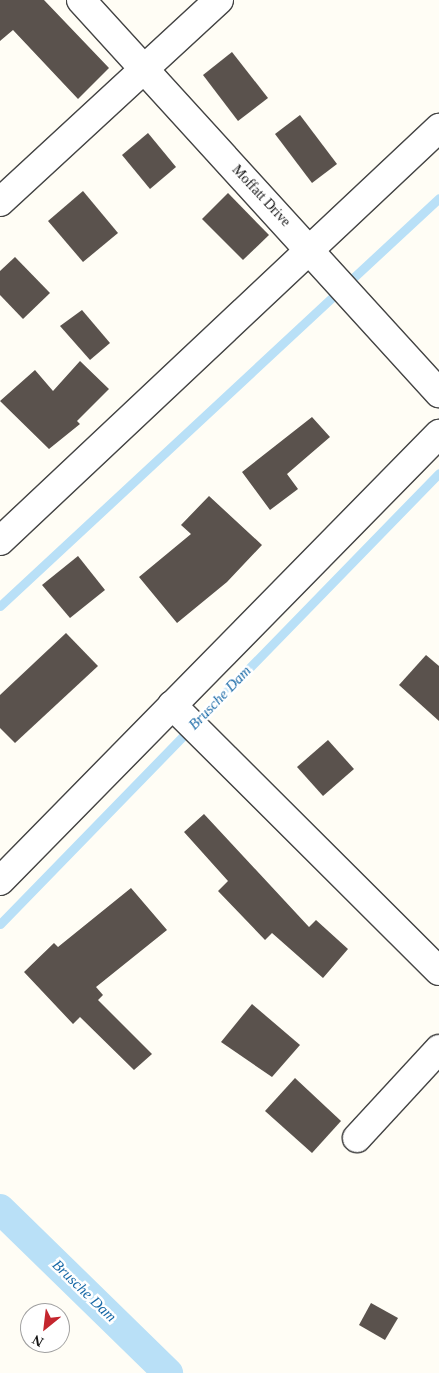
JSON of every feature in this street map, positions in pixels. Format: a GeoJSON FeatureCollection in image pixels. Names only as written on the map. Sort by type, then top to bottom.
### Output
{"type":"FeatureCollection","features":[{"type":"Feature","properties":{"kind":"street","name":"Moffatt Drive"},"geometry":{"type":"LineString","coordinates":[[81,0],[142,70],[315,255],[369,319],[439,393]]}},
{"type":"Feature","properties":{"kind":"street"},"geometry":{"type":"LineString","coordinates":[[0,202],[219,0]]}},
{"type":"Feature","properties":{"kind":"street"},"geometry":{"type":"LineString","coordinates":[[0,541],[315,255],[439,128]]}},
{"type":"Feature","properties":{"kind":"street"},"geometry":{"type":"LineString","coordinates":[[0,882],[178,711],[439,434]]}},
{"type":"Feature","properties":{"kind":"street"},"geometry":{"type":"LineString","coordinates":[[178,711],[439,971]]}},
{"type":"Feature","properties":{"kind":"street"},"geometry":{"type":"LineString","coordinates":[[357,1138],[439,1049]]}},
{"type":"Feature","properties":{"kind":"building"},"geometry":{"type":"Polygon","coordinates":[[[0,0],[44,0],[109,68],[78,99],[13,30],[0,41],[0,0]]]}},
{"type":"Feature","properties":{"kind":"building"},"geometry":{"type":"Polygon","coordinates":[[[232,52],[268,98],[238,121],[203,75],[232,52]]]}},
{"type":"Feature","properties":{"kind":"building"},"geometry":{"type":"Polygon","coordinates":[[[300,115],[337,164],[312,183],[275,134],[300,115]]]}},
{"type":"Feature","properties":{"kind":"building"},"geometry":{"type":"Polygon","coordinates":[[[148,133],[176,167],[150,189],[122,155],[148,133]]]}},
{"type":"Feature","properties":{"kind":"building"},"geometry":{"type":"Polygon","coordinates":[[[83,191],[118,233],[83,262],[48,221],[83,191]]]}},
{"type":"Feature","properties":{"kind":"building"},"geometry":{"type":"Polygon","coordinates":[[[228,193],[269,235],[243,260],[202,219],[228,193]]]}},
{"type":"Feature","properties":{"kind":"building"},"geometry":{"type":"Polygon","coordinates":[[[15,257],[50,293],[23,319],[0,295],[0,271],[15,257]]]}},
{"type":"Feature","properties":{"kind":"building"},"geometry":{"type":"Polygon","coordinates":[[[82,310],[110,343],[90,360],[60,326],[82,310]]]}},
{"type":"Feature","properties":{"kind":"building"},"geometry":{"type":"Polygon","coordinates":[[[80,361],[109,389],[77,421],[80,424],[49,449],[0,401],[35,370],[53,391],[80,361]]]}},
{"type":"Feature","properties":{"kind":"building"},"geometry":{"type":"Polygon","coordinates":[[[312,417],[330,437],[287,474],[298,489],[270,510],[242,472],[312,417]]]}},
{"type":"Feature","properties":{"kind":"building"},"geometry":{"type":"Polygon","coordinates":[[[209,496],[262,545],[227,582],[177,623],[139,577],[191,534],[181,525],[209,496]]]}},
{"type":"Feature","properties":{"kind":"building"},"geometry":{"type":"Polygon","coordinates":[[[78,556],[105,590],[70,618],[42,585],[78,556]]]}},
{"type":"Feature","properties":{"kind":"building"},"geometry":{"type":"Polygon","coordinates":[[[66,633],[98,666],[15,743],[0,728],[0,695],[66,633]]]}},
{"type":"Feature","properties":{"kind":"building"},"geometry":{"type":"Polygon","coordinates":[[[426,655],[439,666],[439,721],[399,685],[426,655]]]}},
{"type":"Feature","properties":{"kind":"building"},"geometry":{"type":"Polygon","coordinates":[[[328,740],[354,769],[323,796],[297,767],[328,740]]]}},
{"type":"Feature","properties":{"kind":"building"},"geometry":{"type":"Polygon","coordinates":[[[204,814],[309,927],[316,920],[348,949],[323,978],[272,933],[265,940],[218,891],[228,881],[184,832],[204,814]]]}},
{"type":"Feature","properties":{"kind":"building"},"geometry":{"type":"Polygon","coordinates":[[[131,888],[167,930],[96,987],[103,995],[98,1000],[152,1054],[134,1070],[80,1017],[73,1024],[24,972],[54,943],[58,947],[131,888]]]}},
{"type":"Feature","properties":{"kind":"building"},"geometry":{"type":"Polygon","coordinates":[[[252,1004],[300,1045],[272,1077],[221,1042],[252,1004]]]}},
{"type":"Feature","properties":{"kind":"building"},"geometry":{"type":"Polygon","coordinates":[[[295,1078],[341,1121],[312,1153],[265,1111],[295,1078]]]}},
{"type":"Feature","properties":{"kind":"building"},"geometry":{"type":"Polygon","coordinates":[[[371,1303],[398,1318],[385,1340],[359,1325],[371,1303]]]}},
{"type":"Feature","properties":{"kind":"waterway"},"geometry":{"type":"LineString","coordinates":[[0,606],[439,198]]}},
{"type":"Feature","properties":{"kind":"waterway","name":"Brusche Dam"},"geometry":{"type":"LineString","coordinates":[[0,924],[439,473]]}},
{"type":"Feature","properties":{"kind":"waterway","name":"Brusche Dam"},"geometry":{"type":"LineString","coordinates":[[0,1209],[168,1373]]}}]}
